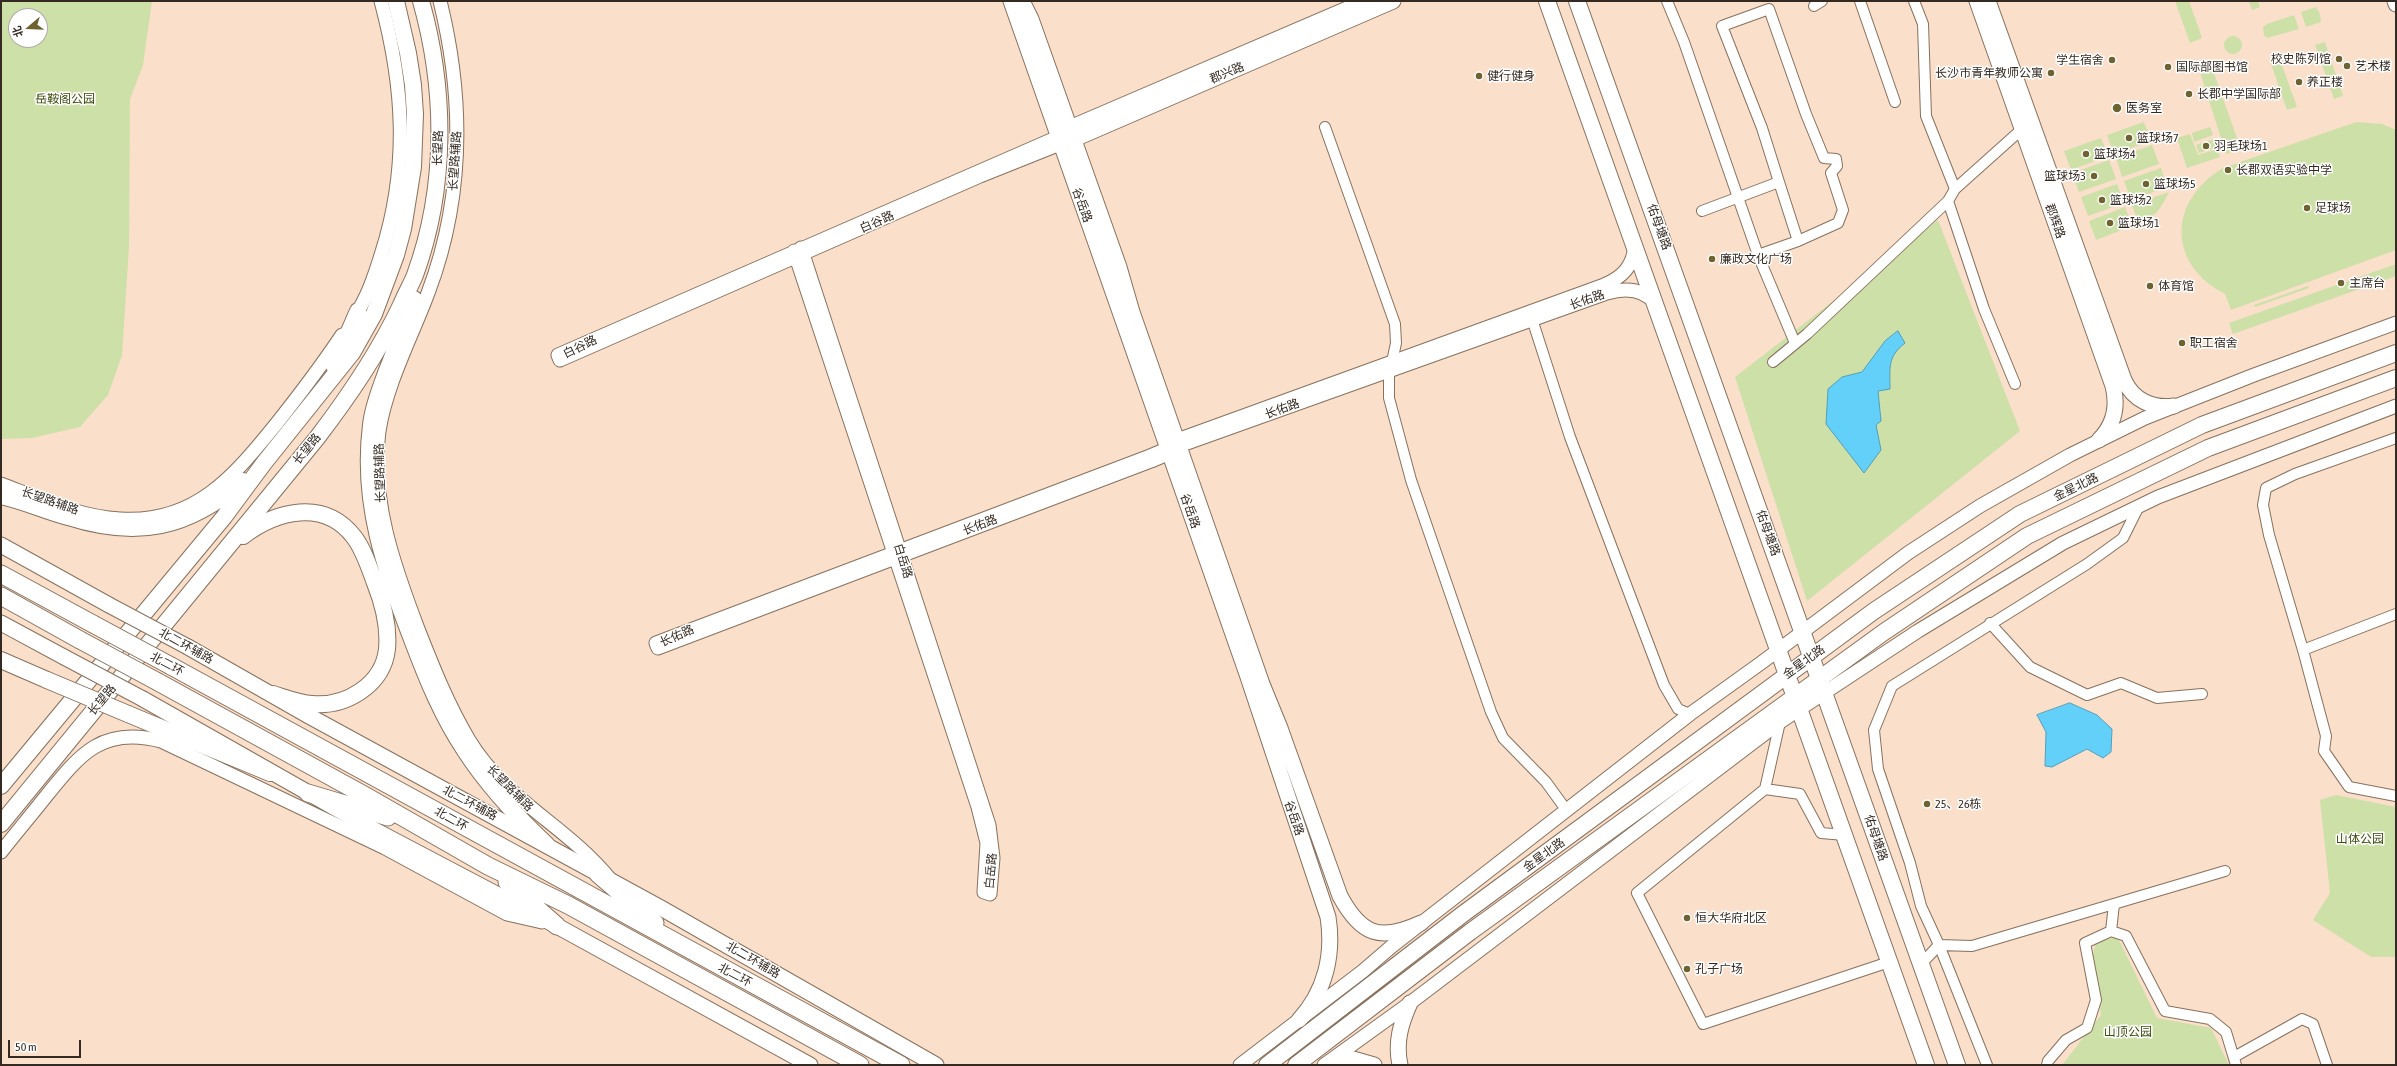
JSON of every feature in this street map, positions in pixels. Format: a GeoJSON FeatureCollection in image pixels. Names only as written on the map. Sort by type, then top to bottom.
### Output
{"type":"FeatureCollection","features":[{"type":"Feature","properties":{"kind":"highway","name":"北二环"},"geometry":{"type":"LineString","coordinates":[[1,574],[901,1065]]}},
{"type":"Feature","properties":{"kind":"highway","name":"北二环"},"geometry":{"type":"LineString","coordinates":[[1,596],[364,795],[488,866],[568,905],[860,1065]]}},
{"type":"Feature","properties":{"kind":"highway"},"geometry":{"type":"LineString","coordinates":[[308,794],[411,823]]}},
{"type":"Feature","properties":{"kind":"highway"},"geometry":{"type":"LineString","coordinates":[[488,866],[557,926]]}},
{"type":"Feature","properties":{"kind":"highway"},"geometry":{"type":"LineString","coordinates":[[605,877],[681,946]]}},
{"type":"Feature","properties":{"kind":"main road","name":"长望路"},"geometry":{"type":"LineString","coordinates":[[1,786],[224,517],[264,463],[352,353],[374,314],[396,255],[410,197],[415,140],[413,85],[408,53],[396,1]]}},
{"type":"Feature","properties":{"kind":"main road","name":"长望路"},"geometry":{"type":"LineString","coordinates":[[1,824],[233,542],[339,409],[376,356],[415,276],[427,236],[436,190],[439,110],[430,36],[421,1]]}},
{"type":"Feature","properties":{"kind":"main road","name":"谷岳路"},"geometry":{"type":"LineString","coordinates":[[1011,1],[1065,137],[1174,447],[1328,917],[1330,945],[1325,978],[1315,1002],[1299,1020]]}},
{"type":"Feature","properties":{"kind":"main road"},"geometry":{"type":"LineString","coordinates":[[1022,1],[1031,19],[1065,137]]}},
{"type":"Feature","properties":{"kind":"main road","name":"郡兴路"},"geometry":{"type":"LineString","coordinates":[[1065,137],[1366,1]]}},
{"type":"Feature","properties":{"kind":"main road","name":"郡兴路"},"geometry":{"type":"LineString","coordinates":[[1065,137],[1393,1]]}},
{"type":"Feature","properties":{"kind":"main road"},"geometry":{"type":"LineString","coordinates":[[1547,1],[1926,1065]]}},
{"type":"Feature","properties":{"kind":"main road","name":"佑母塘路"},"geometry":{"type":"LineString","coordinates":[[1577,1],[1957,1065]]}},
{"type":"Feature","properties":{"kind":"main road","name":"郡辉路"},"geometry":{"type":"LineString","coordinates":[[1977,1],[2115,395],[2116,406],[2110,426],[2099,440]]}},
{"type":"Feature","properties":{"kind":"main road","name":"郡辉路"},"geometry":{"type":"LineString","coordinates":[[1988,1],[2124,380],[2132,394],[2144,402],[2158,406],[2174,406]]}},
{"type":"Feature","properties":{"kind":"main road"},"geometry":{"type":"LineString","coordinates":[[427,236],[416,293],[375,400],[368,445],[370,507],[391,583],[426,677],[445,717],[464,749],[488,783],[515,815],[547,845]]}},
{"type":"Feature","properties":{"kind":"main road"},"geometry":{"type":"LineString","coordinates":[[326,386],[358,311]]}},
{"type":"Feature","properties":{"kind":"main road","name":"金星北路"},"geometry":{"type":"LineString","coordinates":[[1267,1065],[1463,914],[1874,611],[2020,514],[2202,425],[2396,353]]}},
{"type":"Feature","properties":{"kind":"main road","name":"金星北路"},"geometry":{"type":"LineString","coordinates":[[1296,1065],[1470,932],[1822,685],[1884,632],[2028,536],[2208,448],[2396,378]]}},
{"type":"Feature","properties":{"kind":"main road"},"geometry":{"type":"LineString","coordinates":[[1174,447],[1262,684],[1280,728],[1340,896],[1355,920],[1376,932],[1396,933],[1421,923]]}},
{"type":"Feature","properties":{"kind":"main road"},"geometry":{"type":"LineString","coordinates":[[1,496],[94,525],[145,529],[182,521],[213,504],[264,463]]}},
{"type":"Feature","properties":{"kind":"main road"},"geometry":{"type":"LineString","coordinates":[[233,542],[261,524],[284,514],[308,511],[321,514],[345,527],[353,536],[366,560],[379,593],[385,616],[387,649],[379,672],[372,682],[353,696],[332,704],[312,704],[273,694]]}},
{"type":"Feature","properties":{"kind":"main road","name":"北二环辅路"},"geometry":{"type":"LineString","coordinates":[[1,545],[273,694],[309,716],[605,877],[936,1065]]}},
{"type":"Feature","properties":{"kind":"main road"},"geometry":{"type":"LineString","coordinates":[[1,623],[203,732],[270,773],[308,794],[557,926],[810,1065]]}},
{"type":"Feature","properties":{"kind":"main road"},"geometry":{"type":"LineString","coordinates":[[1,660],[270,773]]}},
{"type":"Feature","properties":{"kind":"main road"},"geometry":{"type":"LineString","coordinates":[[1400,1065],[1398,1055],[1400,1030],[1410,1003]]}},
{"type":"Feature","properties":{"kind":"main road"},"geometry":{"type":"LineString","coordinates":[[1325,1065],[1353,1058],[1374,1065]]}},
{"type":"Feature","properties":{"kind":"street","name":"长望路辅路"},"geometry":{"type":"LineString","coordinates":[[1,484],[83,512],[118,519],[147,519],[177,512],[214,492],[238,470],[307,385],[358,311],[371,285],[386,239],[400,163],[399,84],[382,1]]}},
{"type":"Feature","properties":{"kind":"street","name":"长望路辅路"},"geometry":{"type":"LineString","coordinates":[[440,1],[452,58],[456,86],[458,135],[456,170],[451,209],[442,250],[429,290],[395,378],[381,422],[378,481],[382,514],[395,566],[415,620],[448,700],[469,740],[497,778],[517,798],[587,853],[605,877]]}},
{"type":"Feature","properties":{"kind":"street"},"geometry":{"type":"LineString","coordinates":[[1667,1],[1758,255],[1795,343]]}},
{"type":"Feature","properties":{"kind":"street"},"geometry":{"type":"LineString","coordinates":[[1860,1],[1895,102]]}},
{"type":"Feature","properties":{"kind":"street"},"geometry":{"type":"LineString","coordinates":[[1914,1],[1924,24],[1926,116],[1956,189]]}},
{"type":"Feature","properties":{"kind":"street"},"geometry":{"type":"LineString","coordinates":[[1758,255],[1798,241],[1838,223],[1843,210],[1831,174],[1837,166],[1836,159],[1824,158],[1806,114],[1769,9],[1722,26],[1762,128],[1798,241]]}},
{"type":"Feature","properties":{"kind":"street"},"geometry":{"type":"LineString","coordinates":[[1325,126],[1395,324],[1396,343],[1391,366],[1389,398],[1411,480],[1491,712],[1504,738],[1541,776],[1568,811]]}},
{"type":"Feature","properties":{"kind":"street"},"geometry":{"type":"LineString","coordinates":[[1773,362],[1948,202],[1956,189],[2022,129]]}},
{"type":"Feature","properties":{"kind":"street","name":"白谷路"},"geometry":{"type":"LineString","coordinates":[[799,253],[558,355],[560,360],[799,253],[1065,137]]}},
{"type":"Feature","properties":{"kind":"street"},"geometry":{"type":"LineString","coordinates":[[1702,211],[1738,196],[1779,182]]}},
{"type":"Feature","properties":{"kind":"street"},"geometry":{"type":"LineString","coordinates":[[1948,202],[1984,309],[2015,384]]}},
{"type":"Feature","properties":{"kind":"street","name":"长佑路"},"geometry":{"type":"LineString","coordinates":[[897,554],[656,643],[658,648],[1174,447],[1610,283],[1629,268],[1635,246]]}},
{"type":"Feature","properties":{"kind":"street","name":"白岳路"},"geometry":{"type":"LineString","coordinates":[[799,253],[984,826],[988,858],[984,892],[990,894],[993,858],[989,825],[897,554]]}},
{"type":"Feature","properties":{"kind":"street","name":"长佑路"},"geometry":{"type":"LineString","coordinates":[[1391,366],[1532,319],[1606,292],[1620,290],[1642,293],[1656,304]]}},
{"type":"Feature","properties":{"kind":"street"},"geometry":{"type":"LineString","coordinates":[[1532,319],[1570,438],[1664,685],[1678,709],[1690,714]]}},
{"type":"Feature","properties":{"kind":"street"},"geometry":{"type":"LineString","coordinates":[[1240,1065],[1421,923],[1568,811],[1690,714],[1935,534],[2029,476],[2099,440],[2174,406],[2396,323]]}},
{"type":"Feature","properties":{"kind":"street"},"geometry":{"type":"LineString","coordinates":[[1822,685],[1918,631],[2063,543],[2139,506],[2396,406]]}},
{"type":"Feature","properties":{"kind":"street"},"geometry":{"type":"LineString","coordinates":[[2396,438],[2295,474],[2266,488],[2263,505],[2269,535],[2303,650],[2326,736],[2324,751],[2349,787],[2396,796]]}},
{"type":"Feature","properties":{"kind":"street"},"geometry":{"type":"LineString","coordinates":[[1987,1065],[1921,906],[1910,863],[1878,768],[1874,730],[1892,686],[1990,623],[2087,564],[2123,538],[2139,506]]}},
{"type":"Feature","properties":{"kind":"street"},"geometry":{"type":"LineString","coordinates":[[2303,650],[2396,614]]}},
{"type":"Feature","properties":{"kind":"street"},"geometry":{"type":"LineString","coordinates":[[1990,623],[2030,668],[2087,695],[2122,683],[2157,698],[2202,694]]}},
{"type":"Feature","properties":{"kind":"street"},"geometry":{"type":"LineString","coordinates":[[1325,1065],[1410,1003],[1780,722],[1797,702]]}},
{"type":"Feature","properties":{"kind":"street"},"geometry":{"type":"LineString","coordinates":[[1780,722],[1765,789],[1637,893],[1703,1024],[1889,962]]}},
{"type":"Feature","properties":{"kind":"street"},"geometry":{"type":"LineString","coordinates":[[1,852],[84,752],[109,739],[142,736],[161,741],[385,848],[507,914],[557,926]]}},
{"type":"Feature","properties":{"kind":"street"},"geometry":{"type":"LineString","coordinates":[[1765,789],[1800,794],[1821,833],[1845,836]]}},
{"type":"Feature","properties":{"kind":"street"},"geometry":{"type":"LineString","coordinates":[[1921,964],[1938,945],[1972,946],[2225,871]]}},
{"type":"Feature","properties":{"kind":"street"},"geometry":{"type":"LineString","coordinates":[[2111,931],[2114,904]]}},
{"type":"Feature","properties":{"kind":"street"},"geometry":{"type":"LineString","coordinates":[[2047,1065],[2048,1061],[2066,1040],[2087,1028],[2096,1000],[2085,943],[2111,931],[2126,936],[2165,1011],[2210,1018],[2226,1032],[2235,1061],[2302,1019],[2313,1024],[2327,1065]]}},
{"type":"Feature","properties":{"kind":"green space","name":"岳鞍阁公园"},"geometry":{"type":"Polygon","coordinates":[[[1,1],[152,1],[143,65],[130,99],[129,247],[122,355],[108,395],[80,427],[32,438],[1,439],[1,1]]]}},
{"type":"Feature","properties":{"kind":"green space"},"geometry":{"type":"Polygon","coordinates":[[[2175,1],[2189,1],[2202,38],[2190,43],[2175,1]]]}},
{"type":"Feature","properties":{"kind":"green space"},"geometry":{"type":"Polygon","coordinates":[[[2249,1],[2258,1],[2260,7],[2252,10],[2249,1]]]}},
{"type":"Feature","properties":{"kind":"green space"},"geometry":{"type":"Polygon","coordinates":[[[2316,7],[2320,14],[2321,22],[2306,27],[2301,12],[2316,7]]]}},
{"type":"Feature","properties":{"kind":"green space"},"geometry":{"type":"Polygon","coordinates":[[[2294,15],[2299,29],[2267,38],[2264,35],[2263,27],[2267,24],[2294,15]]]}},
{"type":"Feature","properties":{"kind":"green space"},"geometry":{"type":"Polygon","coordinates":[[[2233,36],[2239,39],[2242,45],[2239,51],[2233,54],[2227,51],[2224,45],[2227,39],[2233,36]]]}},
{"type":"Feature","properties":{"kind":"green space"},"geometry":{"type":"Polygon","coordinates":[[[2325,42],[2343,96],[2334,99],[2315,45],[2325,42]]]}},
{"type":"Feature","properties":{"kind":"green space"},"geometry":{"type":"Polygon","coordinates":[[[2279,57],[2297,107],[2287,110],[2270,61],[2279,57]]]}},
{"type":"Feature","properties":{"kind":"green space"},"geometry":{"type":"Polygon","coordinates":[[[2212,68],[2241,149],[2226,154],[2200,72],[2212,68]]]}},
{"type":"Feature","properties":{"kind":"green space","name":"篮球场7"},"geometry":{"type":"Polygon","coordinates":[[[2144,122],[2151,141],[2114,154],[2107,135],[2144,122]]]}},
{"type":"Feature","properties":{"kind":"green space"},"geometry":{"type":"Polygon","coordinates":[[[2356,122],[2382,124],[2396,130],[2396,250],[2231,310],[2225,294],[2206,281],[2192,266],[2184,250],[2182,232],[2184,214],[2192,197],[2205,182],[2223,168],[2356,122]]]}},
{"type":"Feature","properties":{"kind":"green space"},"geometry":{"type":"Polygon","coordinates":[[[2210,127],[2213,135],[2194,142],[2192,133],[2210,127]]]}},
{"type":"Feature","properties":{"kind":"green space"},"geometry":{"type":"Polygon","coordinates":[[[2190,134],[2198,155],[2217,149],[2220,157],[2187,168],[2177,138],[2190,134]]]}},
{"type":"Feature","properties":{"kind":"green space","name":"篮球场4"},"geometry":{"type":"Polygon","coordinates":[[[2101,138],[2108,156],[2071,170],[2064,151],[2101,138]]]}},
{"type":"Feature","properties":{"kind":"green space","name":"羽毛球场1"},"geometry":{"type":"Polygon","coordinates":[[[2214,139],[2217,147],[2199,153],[2196,145],[2214,139]]]}},
{"type":"Feature","properties":{"kind":"green space"},"geometry":{"type":"Polygon","coordinates":[[[2152,145],[2159,164],[2122,177],[2116,158],[2152,145]]]}},
{"type":"Feature","properties":{"kind":"green space","name":"篮球场3"},"geometry":{"type":"Polygon","coordinates":[[[2109,160],[2116,179],[2079,192],[2072,173],[2109,160]]]}},
{"type":"Feature","properties":{"kind":"green space","name":"篮球场5"},"geometry":{"type":"Polygon","coordinates":[[[2161,168],[2167,187],[2131,200],[2124,181],[2161,168]]]}},
{"type":"Feature","properties":{"kind":"green space","name":"篮球场2"},"geometry":{"type":"Polygon","coordinates":[[[2117,184],[2124,203],[2088,216],[2081,197],[2117,184]]]}},
{"type":"Feature","properties":{"kind":"green space"},"geometry":{"type":"Polygon","coordinates":[[[2169,192],[2154,215],[2139,224],[2132,205],[2169,192]]]}},
{"type":"Feature","properties":{"kind":"green space","name":"篮球场1"},"geometry":{"type":"Polygon","coordinates":[[[2125,207],[2132,226],[2096,240],[2089,221],[2125,207]]]}},
{"type":"Feature","properties":{"kind":"green space"},"geometry":{"type":"Polygon","coordinates":[[[1938,220],[2020,431],[1807,601],[1735,377],[1938,220]]]}},
{"type":"Feature","properties":{"kind":"green space"},"geometry":{"type":"Polygon","coordinates":[[[2396,264],[2396,276],[2233,334],[2229,323],[2396,264]]]}},
{"type":"Feature","properties":{"kind":"green space"},"geometry":{"type":"Polygon","coordinates":[[[2308,286],[2309,288],[2255,307],[2254,305],[2308,286]]]}},
{"type":"Feature","properties":{"kind":"green space","name":"山体公园"},"geometry":{"type":"Polygon","coordinates":[[[2336,795],[2396,807],[2396,957],[2371,957],[2313,920],[2330,893],[2320,800],[2336,795]]]}},
{"type":"Feature","properties":{"kind":"green space","name":"山顶公园"},"geometry":{"type":"Polygon","coordinates":[[[2117,936],[2157,1018],[2211,1028],[2229,1065],[2062,1065],[2101,1015],[2091,961],[2096,943],[2117,936]]]}},
{"type":"Feature","properties":{"kind":"water"},"geometry":{"type":"Polygon","coordinates":[[[1898,331],[1905,343],[1899,348],[1892,358],[1890,369],[1890,389],[1878,391],[1881,421],[1876,425],[1881,450],[1864,473],[1826,424],[1828,389],[1842,377],[1862,372],[1885,341],[1898,331]]]}},
{"type":"Feature","properties":{"kind":"water"},"geometry":{"type":"Polygon","coordinates":[[[2070,703],[2097,715],[2112,729],[2111,752],[2103,758],[2087,749],[2052,767],[2045,766],[2046,732],[2037,715],[2070,703]]]}},
{"type":"Feature","properties":{"kind":"place","name":"校史陈列馆"},"geometry":{"type":"Point","coordinates":[2339,59]}},
{"type":"Feature","properties":{"kind":"place","name":"学生宿舍"},"geometry":{"type":"Point","coordinates":[2112,60]}},
{"type":"Feature","properties":{"kind":"place","name":"艺术楼"},"geometry":{"type":"Point","coordinates":[2347,66]}},
{"type":"Feature","properties":{"kind":"place","name":"国际部图书馆"},"geometry":{"type":"Point","coordinates":[2168,67]}},
{"type":"Feature","properties":{"kind":"place","name":"长沙市青年教师公寓"},"geometry":{"type":"Point","coordinates":[2051,73]}},
{"type":"Feature","properties":{"kind":"place","name":"健行健身"},"geometry":{"type":"Point","coordinates":[1479,76]}},
{"type":"Feature","properties":{"kind":"place","name":"养正楼"},"geometry":{"type":"Point","coordinates":[2299,82]}},
{"type":"Feature","properties":{"kind":"place","name":"长郡中学国际部"},"geometry":{"type":"Point","coordinates":[2189,94]}},
{"type":"Feature","properties":{"kind":"place","name":"医务室"},"geometry":{"type":"Point","coordinates":[2117,108]}},
{"type":"Feature","properties":{"kind":"place","name":"篮球场7"},"geometry":{"type":"Point","coordinates":[2129,138]}},
{"type":"Feature","properties":{"kind":"place","name":"羽毛球场1"},"geometry":{"type":"Point","coordinates":[2206,146]}},
{"type":"Feature","properties":{"kind":"place","name":"篮球场4"},"geometry":{"type":"Point","coordinates":[2086,154]}},
{"type":"Feature","properties":{"kind":"place","name":"长郡双语实验中学"},"geometry":{"type":"Point","coordinates":[2228,170]}},
{"type":"Feature","properties":{"kind":"place","name":"篮球场3"},"geometry":{"type":"Point","coordinates":[2094,176]}},
{"type":"Feature","properties":{"kind":"place","name":"篮球场5"},"geometry":{"type":"Point","coordinates":[2146,184]}},
{"type":"Feature","properties":{"kind":"place","name":"篮球场2"},"geometry":{"type":"Point","coordinates":[2102,200]}},
{"type":"Feature","properties":{"kind":"place","name":"足球场"},"geometry":{"type":"Point","coordinates":[2307,208]}},
{"type":"Feature","properties":{"kind":"place","name":"篮球场1"},"geometry":{"type":"Point","coordinates":[2110,223]}},
{"type":"Feature","properties":{"kind":"place","name":"廉政文化广场"},"geometry":{"type":"Point","coordinates":[1712,259]}},
{"type":"Feature","properties":{"kind":"place","name":"主席台"},"geometry":{"type":"Point","coordinates":[2341,283]}},
{"type":"Feature","properties":{"kind":"place","name":"体育馆"},"geometry":{"type":"Point","coordinates":[2150,286]}},
{"type":"Feature","properties":{"kind":"place","name":"职工宿舍"},"geometry":{"type":"Point","coordinates":[2182,343]}},
{"type":"Feature","properties":{"kind":"place","name":"25、26栋"},"geometry":{"type":"Point","coordinates":[1927,804]}},
{"type":"Feature","properties":{"kind":"place","name":"恒大华府北区"},"geometry":{"type":"Point","coordinates":[1687,918]}},
{"type":"Feature","properties":{"kind":"place","name":"孔子广场"},"geometry":{"type":"Point","coordinates":[1687,969]}}]}
